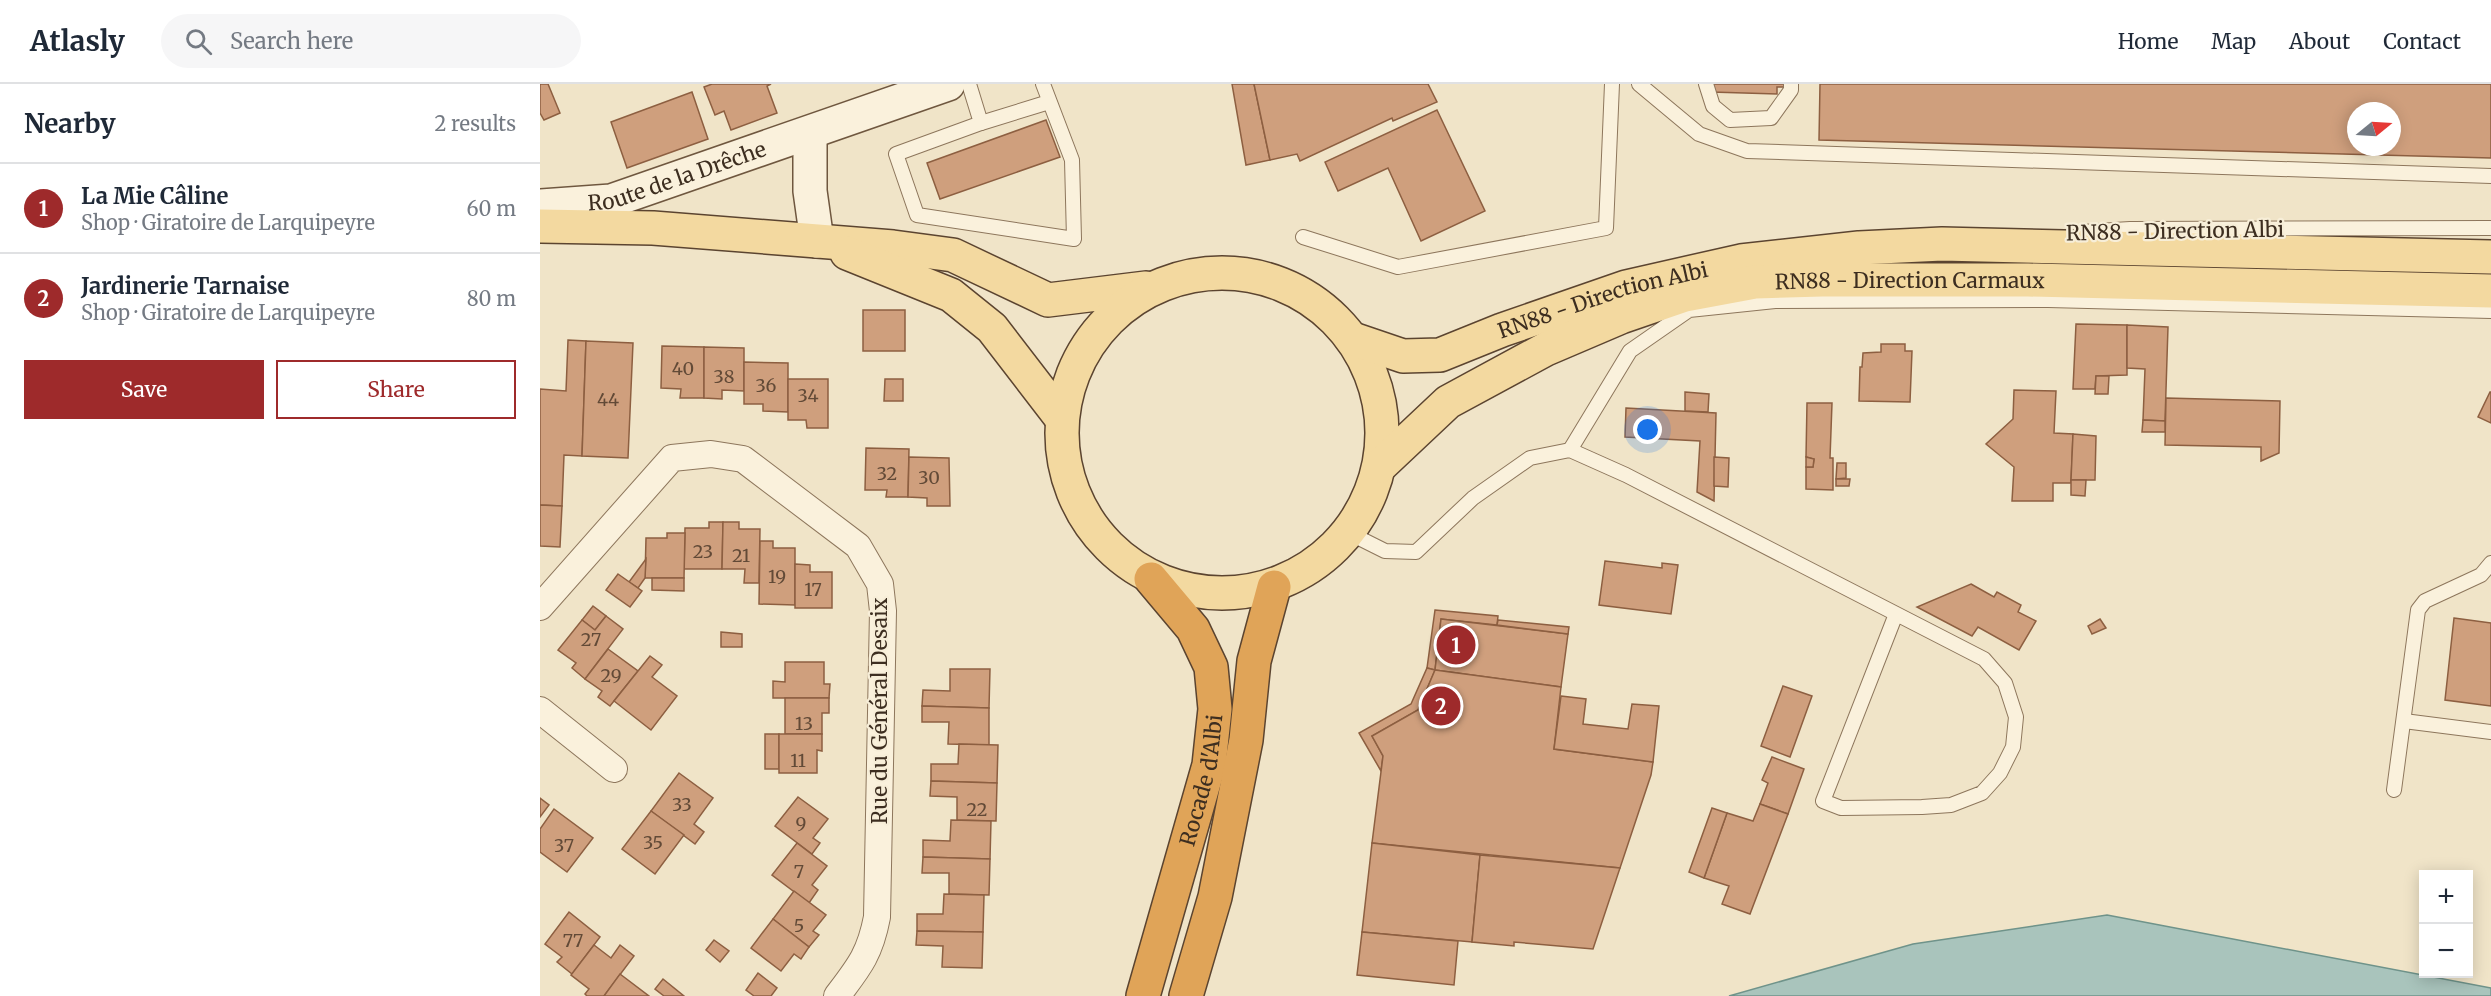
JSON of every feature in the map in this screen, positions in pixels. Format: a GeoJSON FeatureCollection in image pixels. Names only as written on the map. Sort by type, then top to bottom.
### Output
{"type":"FeatureCollection","features":[{"type":"Feature","properties":{"kind":"highway","name":"Rocade d'Albi"},"geometry":{"type":"LineString","coordinates":[[1143,996],[1209,765],[1215,709],[1210,667],[1193,629],[1151,579]]}},
{"type":"Feature","properties":{"kind":"highway","name":"Rocade d'Albi"},"geometry":{"type":"LineString","coordinates":[[1186,996],[1215,897],[1246,740],[1254,661],[1274,587]]}},
{"type":"Feature","properties":{"kind":"main road"},"geometry":{"type":"LineString","coordinates":[[540,226],[652,228],[893,247],[953,255],[1048,300],[1154,287],[1196,274],[1240,273],[1284,284],[1322,307],[1353,339],[1374,379],[1383,422],[1380,466],[1369,501],[1349,533],[1316,566],[1274,587],[1233,595],[1202,593],[1191,592],[1151,579],[1112,551],[1082,513],[1065,468],[1062,419],[1071,378],[1090,341],[1118,310],[1154,287]]}},
{"type":"Feature","properties":{"kind":"main road"},"geometry":{"type":"LineString","coordinates":[[817,241],[951,295],[992,328],[1062,419]]}},
{"type":"Feature","properties":{"kind":"main road","name":"RN88 - Direction Albi"},"geometry":{"type":"LineString","coordinates":[[1353,339],[1403,356],[1440,355],[1502,330],[1626,287],[1741,261],[1859,248],[1942,244],[2018,245],[2491,257]]}},
{"type":"Feature","properties":{"kind":"main road","name":"RN88 - Direction Carmaux"},"geometry":{"type":"LineString","coordinates":[[1380,466],[1448,402],[1546,349],[1621,317],[1685,295],[1755,282],[2028,280],[2491,291]]}},
{"type":"Feature","properties":{"kind":"street","name":"Route de la Drêche"},"geometry":{"type":"LineString","coordinates":[[540,206],[611,201],[948,84]]}},
{"type":"Feature","properties":{"kind":"street"},"geometry":{"type":"LineString","coordinates":[[810,133],[810,191],[817,241]]}},
{"type":"Feature","properties":{"kind":"street","name":"Rue du Général Desaix"},"geometry":{"type":"LineString","coordinates":[[540,607],[672,458],[711,454],[743,459],[858,546],[880,584],[883,611],[877,917],[872,943],[867,953],[837,996]]}},
{"type":"Feature","properties":{"kind":"street"},"geometry":{"type":"LineString","coordinates":[[540,710],[614,770]]}},
{"type":"Feature","properties":{"kind":"lane"},"geometry":{"type":"LineString","coordinates":[[969,84],[981,123]]}},
{"type":"Feature","properties":{"kind":"lane"},"geometry":{"type":"LineString","coordinates":[[1043,84],[1072,160],[1074,239],[918,214],[896,154],[981,123],[1049,102]]}},
{"type":"Feature","properties":{"kind":"lane"},"geometry":{"type":"LineString","coordinates":[[1303,237],[1398,267],[1606,228],[1612,84]]}},
{"type":"Feature","properties":{"kind":"lane"},"geometry":{"type":"LineString","coordinates":[[1639,84],[1699,134],[1747,151],[2491,176]]}},
{"type":"Feature","properties":{"kind":"lane"},"geometry":{"type":"LineString","coordinates":[[1706,84],[1713,106],[1730,120],[1771,118],[1791,90],[1791,84]]}},
{"type":"Feature","properties":{"kind":"lane","name":"RN88 - Direction Albi"},"geometry":{"type":"LineString","coordinates":[[1859,248],[2130,229],[2491,228]]}},
{"type":"Feature","properties":{"kind":"lane"},"geometry":{"type":"LineString","coordinates":[[1570,450],[1630,351],[1689,310],[1775,301],[2048,300],[2491,311]]}},
{"type":"Feature","properties":{"kind":"lane"},"geometry":{"type":"LineString","coordinates":[[1349,533],[1385,551],[1416,552],[1473,498],[1530,458],[1570,450],[1626,475],[1984,659],[2005,683],[2016,717],[2013,747],[2000,773],[1982,793],[1951,805],[1840,808],[1823,801],[1896,614]]}},
{"type":"Feature","properties":{"kind":"lane"},"geometry":{"type":"LineString","coordinates":[[2394,789],[2418,610],[2425,601],[2481,575],[2491,563]]}},
{"type":"Feature","properties":{"kind":"lane"},"geometry":{"type":"LineString","coordinates":[[2404,722],[2491,732]]}},
{"type":"Feature","properties":{"kind":"water"},"geometry":{"type":"Polygon","coordinates":[[[2107,915],[2419,974],[2419,978],[2438,978],[2491,988],[2491,996],[1729,996],[1913,944],[2107,915]]]}},
{"type":"Feature","properties":{"kind":"building"},"geometry":{"type":"Polygon","coordinates":[[[540,84],[548,84],[560,113],[544,120],[540,113],[540,84]]]}},
{"type":"Feature","properties":{"kind":"building"},"geometry":{"type":"Polygon","coordinates":[[[712,84],[771,84],[767,86],[777,113],[731,130],[724,111],[715,115],[704,87],[712,84]]]}},
{"type":"Feature","properties":{"kind":"building"},"geometry":{"type":"Polygon","coordinates":[[[1232,84],[1254,84],[1270,160],[1246,165],[1232,84]]]}},
{"type":"Feature","properties":{"kind":"building"},"geometry":{"type":"Polygon","coordinates":[[[1254,84],[1428,84],[1437,102],[1393,121],[1392,118],[1300,161],[1297,154],[1270,160],[1254,84]]]}},
{"type":"Feature","properties":{"kind":"building"},"geometry":{"type":"Polygon","coordinates":[[[1711,84],[1787,84],[1787,87],[1777,87],[1777,94],[1711,92],[1711,84]]]}},
{"type":"Feature","properties":{"kind":"building"},"geometry":{"type":"Polygon","coordinates":[[[1820,84],[2491,84],[2491,158],[2401,156],[2401,102],[2347,102],[2347,154],[1819,140],[1820,84]]]}},
{"type":"Feature","properties":{"kind":"building"},"geometry":{"type":"Polygon","coordinates":[[[692,92],[708,139],[627,168],[611,122],[692,92]]]}},
{"type":"Feature","properties":{"kind":"building"},"geometry":{"type":"Polygon","coordinates":[[[1437,110],[1485,211],[1421,241],[1388,168],[1338,191],[1325,162],[1437,110]]]}},
{"type":"Feature","properties":{"kind":"building"},"geometry":{"type":"Polygon","coordinates":[[[1046,120],[1060,157],[940,199],[927,163],[1046,120]]]}},
{"type":"Feature","properties":{"kind":"building"},"geometry":{"type":"Polygon","coordinates":[[[863,310],[905,310],[905,351],[863,351],[863,310]]]}},
{"type":"Feature","properties":{"kind":"building"},"geometry":{"type":"Polygon","coordinates":[[[2076,324],[2127,325],[2127,375],[2096,376],[2095,389],[2073,389],[2076,324]]]}},
{"type":"Feature","properties":{"kind":"building"},"geometry":{"type":"Polygon","coordinates":[[[2127,325],[2168,327],[2165,421],[2143,420],[2145,369],[2127,368],[2127,325]]]}},
{"type":"Feature","properties":{"kind":"building"},"geometry":{"type":"Polygon","coordinates":[[[568,340],[586,341],[582,456],[564,455],[562,506],[540,505],[540,389],[566,391],[568,340]]]}},
{"type":"Feature","properties":{"kind":"building"},"geometry":{"type":"Polygon","coordinates":[[[586,341],[633,343],[628,458],[582,456],[586,341]]]}},
{"type":"Feature","properties":{"kind":"building"},"geometry":{"type":"Polygon","coordinates":[[[1881,344],[1905,344],[1905,351],[1912,351],[1910,402],[1859,401],[1860,367],[1862,367],[1863,353],[1881,352],[1881,344]]]}},
{"type":"Feature","properties":{"kind":"building"},"geometry":{"type":"Polygon","coordinates":[[[662,346],[704,347],[704,398],[680,398],[681,389],[661,388],[662,346]]]}},
{"type":"Feature","properties":{"kind":"building"},"geometry":{"type":"Polygon","coordinates":[[[704,347],[744,348],[744,391],[722,390],[722,399],[704,398],[704,347]]]}},
{"type":"Feature","properties":{"kind":"building"},"geometry":{"type":"Polygon","coordinates":[[[744,362],[788,363],[788,412],[763,411],[763,404],[744,404],[744,362]]]}},
{"type":"Feature","properties":{"kind":"building"},"geometry":{"type":"Polygon","coordinates":[[[2096,376],[2109,376],[2108,394],[2095,394],[2096,376]]]}},
{"type":"Feature","properties":{"kind":"building"},"geometry":{"type":"Polygon","coordinates":[[[788,379],[828,379],[828,428],[807,428],[806,420],[788,420],[788,379]]]}},
{"type":"Feature","properties":{"kind":"building"},"geometry":{"type":"Polygon","coordinates":[[[885,379],[903,379],[903,401],[884,401],[885,379]]]}},
{"type":"Feature","properties":{"kind":"building"},"geometry":{"type":"Polygon","coordinates":[[[2014,390],[2056,391],[2054,433],[2073,434],[2071,483],[2053,483],[2053,501],[2012,501],[2014,467],[1986,444],[2013,419],[2014,390]]]}},
{"type":"Feature","properties":{"kind":"building"},"geometry":{"type":"Polygon","coordinates":[[[1685,392],[1709,394],[1708,412],[1685,411],[1685,392]]]}},
{"type":"Feature","properties":{"kind":"building"},"geometry":{"type":"Polygon","coordinates":[[[2491,392],[2491,423],[2478,417],[2491,392]]]}},
{"type":"Feature","properties":{"kind":"building"},"geometry":{"type":"Polygon","coordinates":[[[2166,398],[2280,401],[2279,453],[2261,461],[2261,447],[2165,445],[2166,398]]]}},
{"type":"Feature","properties":{"kind":"building"},"geometry":{"type":"Polygon","coordinates":[[[1807,403],[1832,403],[1830,458],[1833,458],[1833,490],[1806,489],[1806,467],[1813,467],[1814,459],[1806,457],[1807,403]]]}},
{"type":"Feature","properties":{"kind":"building"},"geometry":{"type":"Polygon","coordinates":[[[1626,408],[1716,413],[1714,501],[1697,492],[1700,441],[1625,437],[1626,408]]]}},
{"type":"Feature","properties":{"kind":"building"},"geometry":{"type":"Polygon","coordinates":[[[2143,420],[2165,421],[2165,432],[2142,432],[2143,420]]]}},
{"type":"Feature","properties":{"kind":"building"},"geometry":{"type":"Polygon","coordinates":[[[2073,434],[2096,436],[2095,480],[2071,480],[2073,434]]]}},
{"type":"Feature","properties":{"kind":"building"},"geometry":{"type":"Polygon","coordinates":[[[866,448],[909,449],[908,497],[886,497],[887,490],[865,490],[866,448]]]}},
{"type":"Feature","properties":{"kind":"building"},"geometry":{"type":"Polygon","coordinates":[[[909,457],[949,458],[950,506],[927,506],[927,498],[908,497],[909,457]]]}},
{"type":"Feature","properties":{"kind":"building"},"geometry":{"type":"Polygon","coordinates":[[[1714,457],[1729,458],[1728,487],[1714,486],[1714,457]]]}},
{"type":"Feature","properties":{"kind":"building"},"geometry":{"type":"Polygon","coordinates":[[[1806,457],[1814,459],[1813,467],[1806,467],[1806,457]]]}},
{"type":"Feature","properties":{"kind":"building"},"geometry":{"type":"Polygon","coordinates":[[[1837,463],[1846,463],[1846,478],[1836,479],[1837,463]]]}},
{"type":"Feature","properties":{"kind":"building"},"geometry":{"type":"Polygon","coordinates":[[[1836,479],[1850,479],[1849,486],[1836,486],[1836,479]]]}},
{"type":"Feature","properties":{"kind":"building"},"geometry":{"type":"Polygon","coordinates":[[[2071,480],[2086,480],[2085,496],[2071,495],[2071,480]]]}},
{"type":"Feature","properties":{"kind":"building"},"geometry":{"type":"Polygon","coordinates":[[[540,505],[562,506],[560,547],[540,546],[540,505]]]}},
{"type":"Feature","properties":{"kind":"building"},"geometry":{"type":"Polygon","coordinates":[[[709,522],[723,522],[722,569],[684,569],[685,528],[709,528],[709,522]]]}},
{"type":"Feature","properties":{"kind":"building"},"geometry":{"type":"Polygon","coordinates":[[[723,522],[739,522],[739,529],[760,529],[759,583],[744,583],[745,569],[722,569],[723,522]]]}},
{"type":"Feature","properties":{"kind":"building"},"geometry":{"type":"Polygon","coordinates":[[[667,533],[685,533],[684,578],[645,578],[646,538],[667,538],[667,533]]]}},
{"type":"Feature","properties":{"kind":"building"},"geometry":{"type":"Polygon","coordinates":[[[760,541],[773,541],[773,548],[795,548],[795,605],[759,604],[760,541]]]}},
{"type":"Feature","properties":{"kind":"building"},"geometry":{"type":"Polygon","coordinates":[[[646,559],[645,578],[638,588],[629,582],[646,559]]]}},
{"type":"Feature","properties":{"kind":"building"},"geometry":{"type":"Polygon","coordinates":[[[1605,561],[1662,568],[1662,563],[1678,565],[1671,614],[1599,605],[1605,561]]]}},
{"type":"Feature","properties":{"kind":"building"},"geometry":{"type":"Polygon","coordinates":[[[795,564],[810,565],[810,572],[832,572],[832,608],[795,608],[795,564]]]}},
{"type":"Feature","properties":{"kind":"building"},"geometry":{"type":"Polygon","coordinates":[[[618,574],[642,591],[630,607],[606,590],[618,574]]]}},
{"type":"Feature","properties":{"kind":"building"},"geometry":{"type":"Polygon","coordinates":[[[652,578],[684,578],[684,591],[652,590],[652,578]]]}},
{"type":"Feature","properties":{"kind":"building"},"geometry":{"type":"Polygon","coordinates":[[[1971,584],[1994,597],[1997,592],[2021,605],[2018,612],[2036,621],[2019,650],[1978,627],[1972,636],[1917,607],[1971,584]]]}},
{"type":"Feature","properties":{"kind":"building"},"geometry":{"type":"Polygon","coordinates":[[[593,606],[606,616],[595,630],[582,620],[593,606]]]}},
{"type":"Feature","properties":{"kind":"building"},"geometry":{"type":"Polygon","coordinates":[[[1435,610],[1498,616],[1497,625],[1441,619],[1435,670],[1427,668],[1435,610]]]}},
{"type":"Feature","properties":{"kind":"building"},"geometry":{"type":"Polygon","coordinates":[[[606,616],[623,629],[585,679],[572,668],[576,663],[558,650],[582,620],[595,630],[606,616]]]}},
{"type":"Feature","properties":{"kind":"building"},"geometry":{"type":"Polygon","coordinates":[[[2454,618],[2491,623],[2491,706],[2445,700],[2454,618]]]}},
{"type":"Feature","properties":{"kind":"building"},"geometry":{"type":"Polygon","coordinates":[[[1441,619],[1568,634],[1561,687],[1435,670],[1441,619]]]}},
{"type":"Feature","properties":{"kind":"building"},"geometry":{"type":"Polygon","coordinates":[[[2100,619],[2106,628],[2092,634],[2088,626],[2100,619]]]}},
{"type":"Feature","properties":{"kind":"building"},"geometry":{"type":"Polygon","coordinates":[[[1498,620],[1569,627],[1568,634],[1497,625],[1498,620]]]}},
{"type":"Feature","properties":{"kind":"building"},"geometry":{"type":"Polygon","coordinates":[[[721,632],[742,634],[742,647],[721,647],[721,632]]]}},
{"type":"Feature","properties":{"kind":"building"},"geometry":{"type":"Polygon","coordinates":[[[608,649],[638,671],[610,706],[598,697],[602,691],[585,679],[608,649]]]}},
{"type":"Feature","properties":{"kind":"building"},"geometry":{"type":"Polygon","coordinates":[[[650,656],[662,665],[652,677],[677,696],[651,730],[614,701],[650,656]]]}},
{"type":"Feature","properties":{"kind":"building"},"geometry":{"type":"Polygon","coordinates":[[[785,662],[824,662],[824,684],[830,684],[829,698],[773,698],[773,681],[785,682],[785,662]]]}},
{"type":"Feature","properties":{"kind":"building"},"geometry":{"type":"Polygon","coordinates":[[[1427,668],[1435,670],[1418,710],[1372,736],[1383,756],[1381,771],[1359,733],[1411,704],[1427,668]]]}},
{"type":"Feature","properties":{"kind":"building"},"geometry":{"type":"Polygon","coordinates":[[[950,669],[990,669],[989,708],[922,706],[923,690],[950,691],[950,669]]]}},
{"type":"Feature","properties":{"kind":"building"},"geometry":{"type":"Polygon","coordinates":[[[1435,670],[1561,687],[1554,749],[1653,762],[1651,775],[1620,868],[1372,843],[1383,756],[1372,736],[1418,710],[1435,670]]]}},
{"type":"Feature","properties":{"kind":"building"},"geometry":{"type":"Polygon","coordinates":[[[1783,686],[1812,696],[1790,757],[1761,746],[1783,686]]]}},
{"type":"Feature","properties":{"kind":"building"},"geometry":{"type":"Polygon","coordinates":[[[1561,696],[1586,699],[1583,724],[1628,729],[1632,704],[1659,706],[1653,762],[1554,749],[1561,696]]]}},
{"type":"Feature","properties":{"kind":"building"},"geometry":{"type":"Polygon","coordinates":[[[785,698],[829,698],[829,713],[822,713],[822,734],[785,734],[785,698]]]}},
{"type":"Feature","properties":{"kind":"building"},"geometry":{"type":"Polygon","coordinates":[[[922,706],[989,708],[989,745],[948,744],[949,722],[922,722],[922,706]]]}},
{"type":"Feature","properties":{"kind":"building"},"geometry":{"type":"Polygon","coordinates":[[[765,734],[779,734],[779,769],[765,769],[765,734]]]}},
{"type":"Feature","properties":{"kind":"building"},"geometry":{"type":"Polygon","coordinates":[[[779,734],[822,734],[822,751],[817,750],[817,773],[779,773],[779,734]]]}},
{"type":"Feature","properties":{"kind":"building"},"geometry":{"type":"Polygon","coordinates":[[[959,744],[998,745],[997,783],[931,781],[931,764],[958,764],[959,744]]]}},
{"type":"Feature","properties":{"kind":"building"},"geometry":{"type":"Polygon","coordinates":[[[1772,757],[1804,769],[1788,814],[1760,804],[1768,783],[1762,780],[1772,757]]]}},
{"type":"Feature","properties":{"kind":"building"},"geometry":{"type":"Polygon","coordinates":[[[679,773],[713,798],[694,824],[704,832],[695,844],[651,811],[679,773]]]}},
{"type":"Feature","properties":{"kind":"building"},"geometry":{"type":"Polygon","coordinates":[[[931,781],[997,783],[996,821],[957,820],[957,797],[930,796],[931,781]]]}},
{"type":"Feature","properties":{"kind":"building"},"geometry":{"type":"Polygon","coordinates":[[[798,797],[828,819],[813,838],[820,843],[812,854],[775,826],[798,797]]]}},
{"type":"Feature","properties":{"kind":"building"},"geometry":{"type":"Polygon","coordinates":[[[540,798],[549,805],[540,817],[540,798]]]}},
{"type":"Feature","properties":{"kind":"building"},"geometry":{"type":"Polygon","coordinates":[[[1760,804],[1788,814],[1750,914],[1722,904],[1729,886],[1704,878],[1727,813],[1753,821],[1760,804]]]}},
{"type":"Feature","properties":{"kind":"building"},"geometry":{"type":"Polygon","coordinates":[[[1712,808],[1727,813],[1704,878],[1689,872],[1712,808]]]}},
{"type":"Feature","properties":{"kind":"building"},"geometry":{"type":"Polygon","coordinates":[[[554,809],[593,838],[567,872],[540,852],[540,829],[554,809]]]}},
{"type":"Feature","properties":{"kind":"building"},"geometry":{"type":"Polygon","coordinates":[[[651,811],[684,835],[655,874],[622,849],[651,811]]]}},
{"type":"Feature","properties":{"kind":"building"},"geometry":{"type":"Polygon","coordinates":[[[951,820],[991,821],[990,859],[923,857],[923,840],[950,841],[951,820]]]}},
{"type":"Feature","properties":{"kind":"building"},"geometry":{"type":"Polygon","coordinates":[[[797,843],[827,866],[812,885],[818,890],[809,903],[772,875],[797,843]]]}},
{"type":"Feature","properties":{"kind":"building"},"geometry":{"type":"Polygon","coordinates":[[[1372,843],[1480,855],[1472,942],[1362,932],[1372,843]]]}},
{"type":"Feature","properties":{"kind":"building"},"geometry":{"type":"Polygon","coordinates":[[[1480,855],[1620,868],[1593,949],[1514,942],[1514,946],[1472,942],[1480,855]]]}},
{"type":"Feature","properties":{"kind":"building"},"geometry":{"type":"Polygon","coordinates":[[[923,857],[990,859],[989,895],[949,894],[949,873],[922,873],[923,857]]]}},
{"type":"Feature","properties":{"kind":"building"},"geometry":{"type":"Polygon","coordinates":[[[794,891],[826,915],[813,931],[819,935],[809,947],[773,919],[794,891]]]}},
{"type":"Feature","properties":{"kind":"building"},"geometry":{"type":"Polygon","coordinates":[[[944,894],[984,895],[983,932],[917,931],[917,914],[943,914],[944,894]]]}},
{"type":"Feature","properties":{"kind":"building"},"geometry":{"type":"Polygon","coordinates":[[[569,912],[600,937],[572,974],[557,962],[562,957],[545,944],[569,912]]]}},
{"type":"Feature","properties":{"kind":"building"},"geometry":{"type":"Polygon","coordinates":[[[773,919],[809,947],[801,959],[794,954],[781,971],[751,948],[773,919]]]}},
{"type":"Feature","properties":{"kind":"building"},"geometry":{"type":"Polygon","coordinates":[[[917,931],[983,932],[982,968],[942,967],[943,946],[916,945],[917,931]]]}},
{"type":"Feature","properties":{"kind":"building"},"geometry":{"type":"Polygon","coordinates":[[[1362,932],[1458,941],[1454,985],[1357,975],[1362,932]]]}},
{"type":"Feature","properties":{"kind":"building"},"geometry":{"type":"Polygon","coordinates":[[[714,940],[729,951],[720,962],[706,950],[714,940]]]}},
{"type":"Feature","properties":{"kind":"building"},"geometry":{"type":"Polygon","coordinates":[[[594,945],[611,958],[620,945],[634,956],[604,996],[587,996],[585,994],[589,989],[571,975],[594,945]]]}},
{"type":"Feature","properties":{"kind":"building"},"geometry":{"type":"Polygon","coordinates":[[[758,973],[777,988],[771,996],[754,996],[746,990],[758,973]]]}},
{"type":"Feature","properties":{"kind":"building"},"geometry":{"type":"Polygon","coordinates":[[[620,974],[649,996],[604,996],[620,974]]]}},
{"type":"Feature","properties":{"kind":"building"},"geometry":{"type":"Polygon","coordinates":[[[663,979],[684,996],[664,996],[655,989],[663,979]]]}},
{"type":"Feature","properties":{"kind":"place","name":"La Mie Câline"},"geometry":{"type":"Point","coordinates":[1456,645]}},
{"type":"Feature","properties":{"kind":"place","name":"Jardinerie Tarnaise"},"geometry":{"type":"Point","coordinates":[1441,706]}}]}
